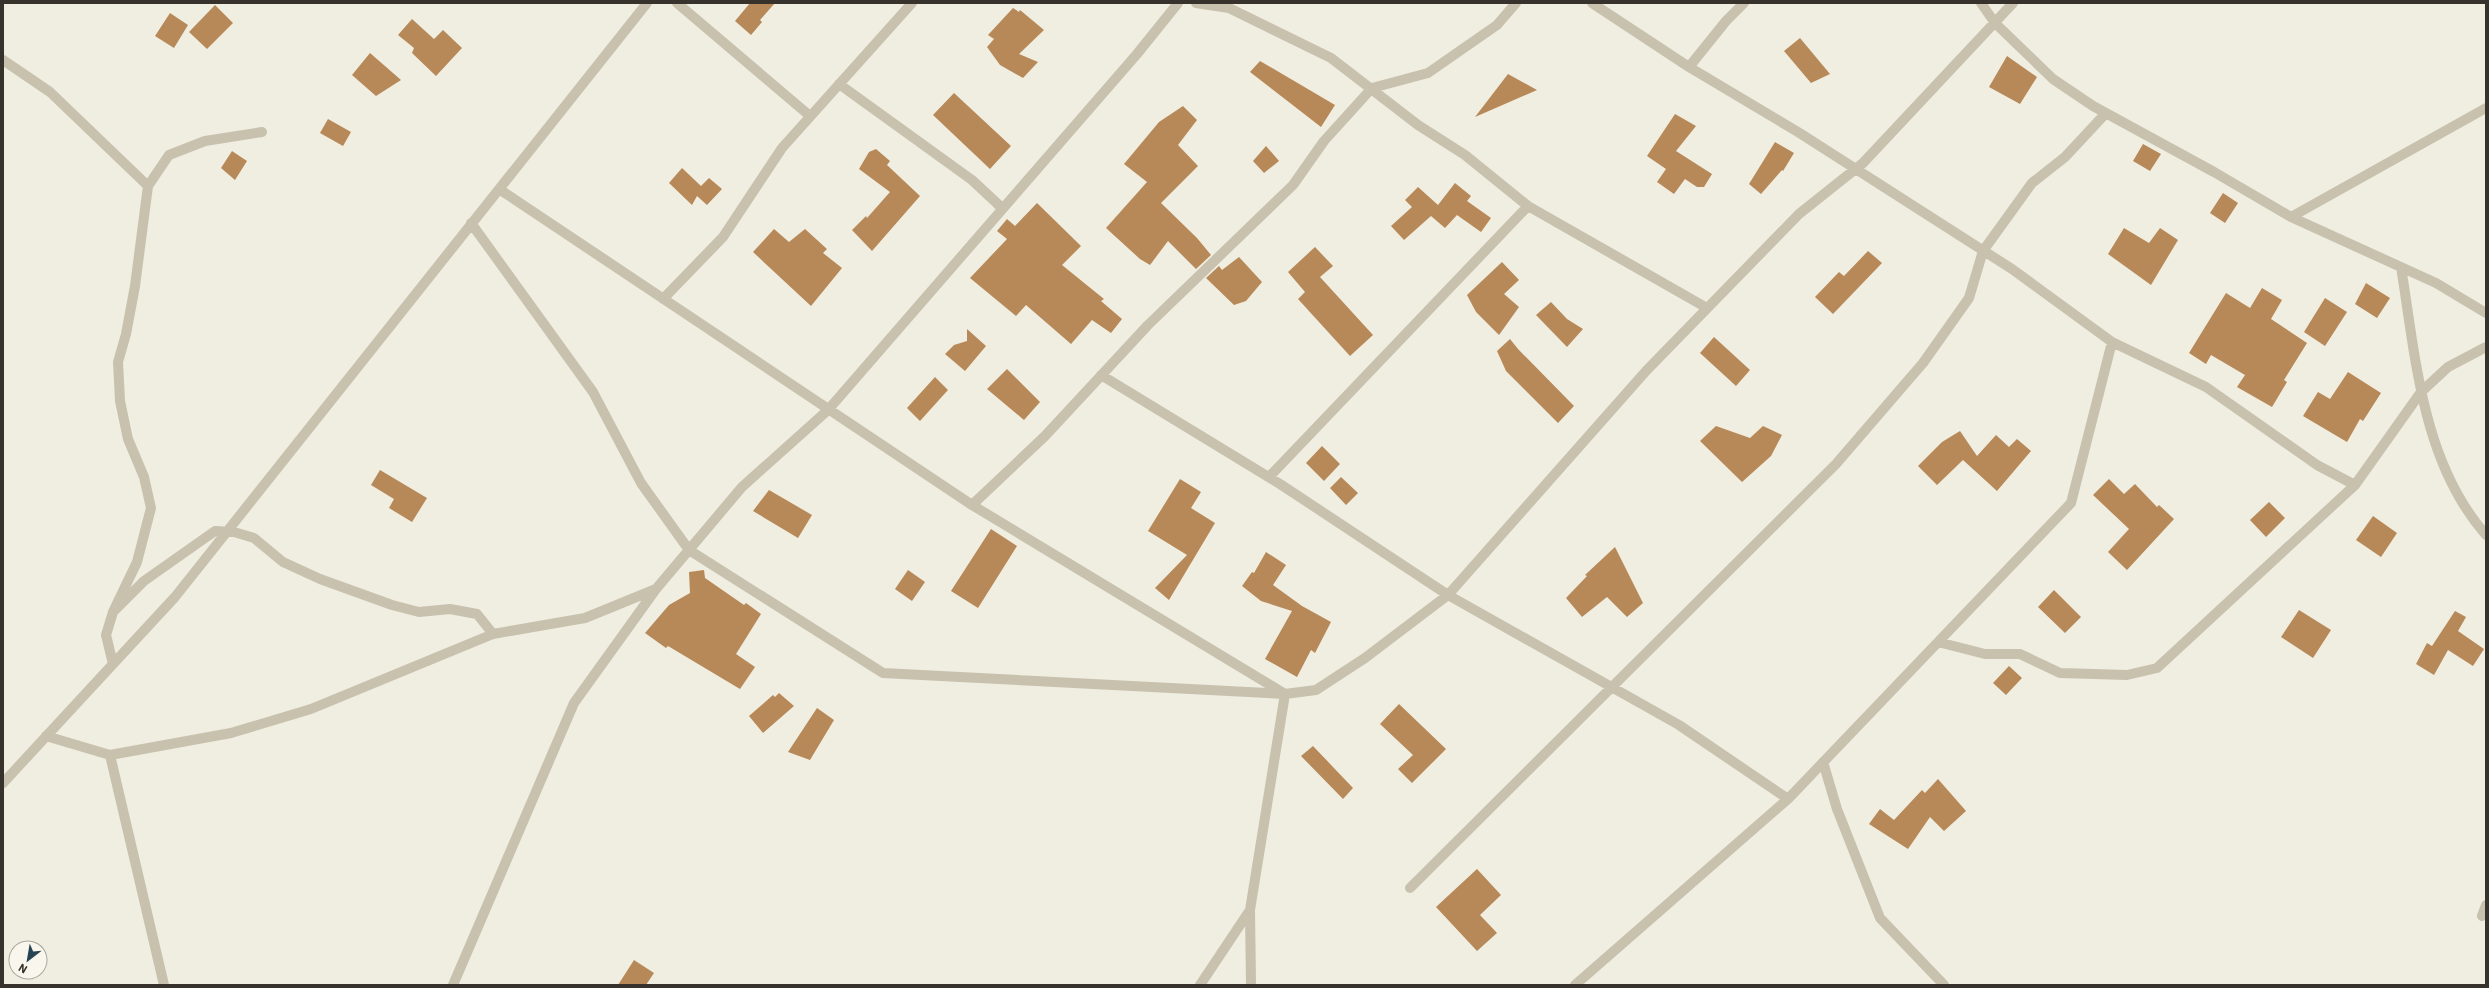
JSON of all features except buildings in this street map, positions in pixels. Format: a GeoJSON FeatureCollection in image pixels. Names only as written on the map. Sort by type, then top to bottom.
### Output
{"type":"FeatureCollection","features":[{"type":"Feature","properties":{"kind":"street"},"geometry":{"type":"LineString","coordinates":[[3,783],[175,597],[647,3]]}},
{"type":"Feature","properties":{"kind":"street"},"geometry":{"type":"LineString","coordinates":[[677,3],[810,116]]}},
{"type":"Feature","properties":{"kind":"street"},"geometry":{"type":"LineString","coordinates":[[663,299],[723,237],[782,148],[912,3]]}},
{"type":"Feature","properties":{"kind":"street"},"geometry":{"type":"LineString","coordinates":[[453,985],[574,703],[656,589],[742,487],[828,410],[1137,54],[1178,3]]}},
{"type":"Feature","properties":{"kind":"street"},"geometry":{"type":"LineString","coordinates":[[1196,3],[1229,8],[1331,58],[1372,88],[1418,125],[1465,155],[1528,206],[1707,308]]}},
{"type":"Feature","properties":{"kind":"street"},"geometry":{"type":"LineString","coordinates":[[972,505],[1044,436],[1148,325],[1293,185],[1324,141],[1372,88],[1428,73],[1497,25],[1516,3]]}},
{"type":"Feature","properties":{"kind":"street"},"geometry":{"type":"LineString","coordinates":[[1592,3],[1689,67],[1798,132],[1855,170],[2012,269],[2112,342],[2206,387],[2317,465],[2355,485]]}},
{"type":"Feature","properties":{"kind":"street"},"geometry":{"type":"LineString","coordinates":[[1689,67],[1726,21],[1744,3]]}},
{"type":"Feature","properties":{"kind":"street"},"geometry":{"type":"LineString","coordinates":[[1981,3],[1995,23],[2053,79],[2106,113],[2291,217],[2436,283],[2486,313]]}},
{"type":"Feature","properties":{"kind":"street"},"geometry":{"type":"LineString","coordinates":[[472,223],[593,392],[641,483],[689,550],[883,673],[1285,694],[1316,690],[1365,658],[1448,595],[1646,371],[1799,214],[1855,170],[1898,128],[2013,3]]}},
{"type":"Feature","properties":{"kind":"street"},"geometry":{"type":"LineString","coordinates":[[3,60],[50,92],[148,186]]}},
{"type":"Feature","properties":{"kind":"street"},"geometry":{"type":"LineString","coordinates":[[839,84],[972,180],[1002,208]]}},
{"type":"Feature","properties":{"kind":"street"},"geometry":{"type":"LineString","coordinates":[[2291,217],[2486,108]]}},
{"type":"Feature","properties":{"kind":"street"},"geometry":{"type":"LineString","coordinates":[[1410,888],[1836,464],[1923,364],[1969,298],[1983,251],[2032,183],[2065,157],[2106,113]]}},
{"type":"Feature","properties":{"kind":"street"},"geometry":{"type":"LineString","coordinates":[[113,664],[106,635],[113,612],[137,562],[151,508],[144,477],[128,439],[120,401],[118,362],[126,334],[135,286],[148,186],[169,155],[204,141],[262,132]]}},
{"type":"Feature","properties":{"kind":"street"},"geometry":{"type":"LineString","coordinates":[[499,189],[972,505],[1285,694]]}},
{"type":"Feature","properties":{"kind":"street"},"geometry":{"type":"LineString","coordinates":[[1269,477],[1528,206]]}},
{"type":"Feature","properties":{"kind":"street"},"geometry":{"type":"LineString","coordinates":[[2401,267],[2421,392],[2439,458],[2471,518],[2486,535]]}},
{"type":"Feature","properties":{"kind":"street"},"geometry":{"type":"LineString","coordinates":[[1575,985],[1788,799],[2071,503],[2112,342]]}},
{"type":"Feature","properties":{"kind":"street"},"geometry":{"type":"LineString","coordinates":[[1938,642],[1985,654],[2020,654],[2060,673],[2127,675],[2157,668],[2355,485],[2421,392],[2448,367],[2486,347]]}},
{"type":"Feature","properties":{"kind":"street"},"geometry":{"type":"LineString","coordinates":[[1101,375],[1269,477],[1448,595],[1679,725],[1788,799]]}},
{"type":"Feature","properties":{"kind":"street"},"geometry":{"type":"LineString","coordinates":[[113,612],[144,581],[170,560],[215,531],[227,531],[254,538],[283,562],[320,579],[392,605],[419,612],[450,609],[477,614],[493,634]]}},
{"type":"Feature","properties":{"kind":"street"},"geometry":{"type":"LineString","coordinates":[[46,736],[110,755],[231,733],[311,709],[493,634],[585,618],[656,589]]}},
{"type":"Feature","properties":{"kind":"street"},"geometry":{"type":"LineString","coordinates":[[1251,985],[1250,910],[1285,694]]}},
{"type":"Feature","properties":{"kind":"street"},"geometry":{"type":"LineString","coordinates":[[110,755],[164,985]]}},
{"type":"Feature","properties":{"kind":"street"},"geometry":{"type":"LineString","coordinates":[[1823,762],[1837,809],[1880,918],[1944,985]]}},
{"type":"Feature","properties":{"kind":"street"},"geometry":{"type":"LineString","coordinates":[[2482,916],[2486,905]]}},
{"type":"Feature","properties":{"kind":"street"},"geometry":{"type":"LineString","coordinates":[[1200,985],[1250,910]]}}]}
